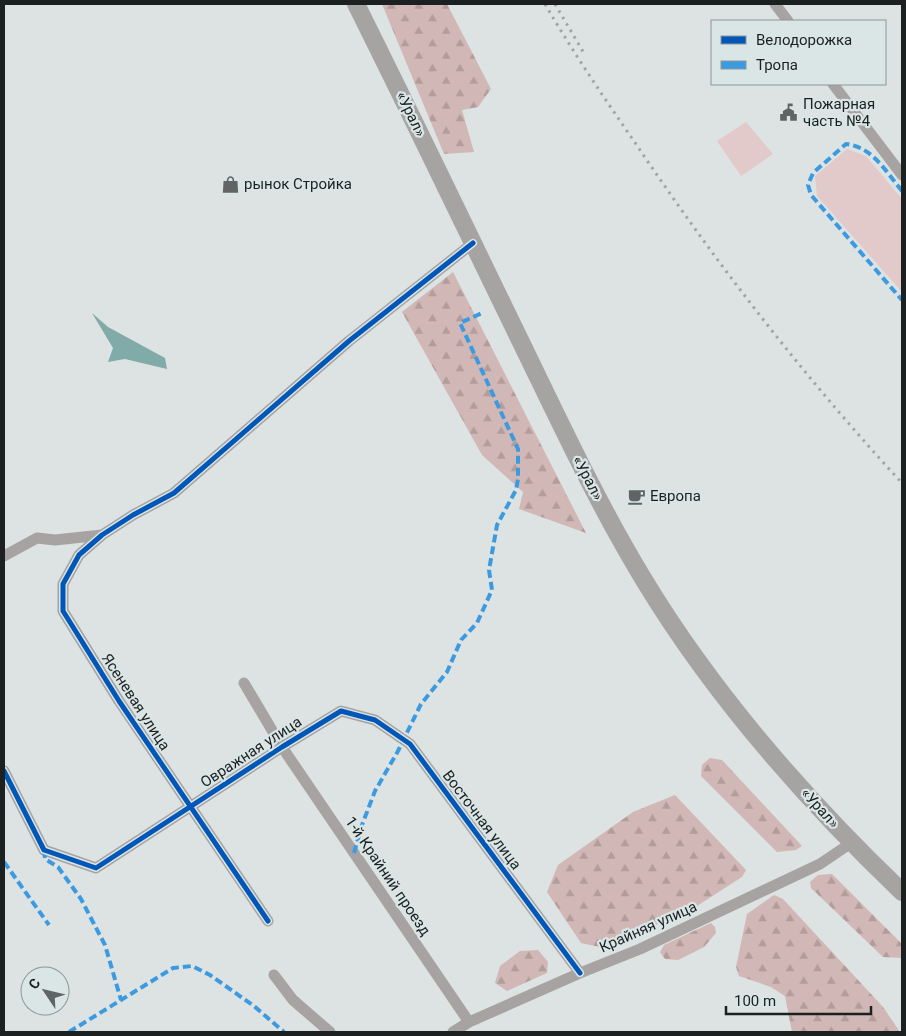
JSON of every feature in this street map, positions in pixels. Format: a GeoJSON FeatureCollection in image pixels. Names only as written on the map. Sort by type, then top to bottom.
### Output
{"type":"FeatureCollection","features":[{"type":"Feature","properties":{"kind":"highway","name":"«Урал»"},"geometry":{"type":"LineString","coordinates":[[357,5],[584,472],[644,580],[695,657],[766,746],[851,843],[902,892]]}},
{"type":"Feature","properties":{"kind":"street"},"geometry":{"type":"LineString","coordinates":[[774,4],[787,20]]}},
{"type":"Feature","properties":{"kind":"street"},"geometry":{"type":"LineString","coordinates":[[834,85],[902,175]]}},
{"type":"Feature","properties":{"kind":"street"},"geometry":{"type":"LineString","coordinates":[[4,556],[37,538],[55,540],[102,535],[133,515],[174,493],[349,340],[473,243]]}},
{"type":"Feature","properties":{"kind":"street","name":"Ясеневая улица"},"geometry":{"type":"LineString","coordinates":[[102,535],[79,555],[63,584],[63,611],[119,701],[268,921]]}},
{"type":"Feature","properties":{"kind":"street","name":"1-й Крайний проезд"},"geometry":{"type":"LineString","coordinates":[[244,683],[282,747],[469,1022]]}},
{"type":"Feature","properties":{"kind":"street","name":"Овражная улица"},"geometry":{"type":"LineString","coordinates":[[4,771],[44,850],[96,868],[282,747],[341,711]]}},
{"type":"Feature","properties":{"kind":"street","name":"Восточная улица"},"geometry":{"type":"LineString","coordinates":[[341,711],[376,720],[410,744],[580,973]]}},
{"type":"Feature","properties":{"kind":"street","name":"Крайняя улица"},"geometry":{"type":"LineString","coordinates":[[453,1032],[469,1022],[580,973],[640,950],[820,864],[851,843]]}},
{"type":"Feature","properties":{"kind":"street"},"geometry":{"type":"LineString","coordinates":[[274,975],[293,1000],[330,1032]]}},
{"type":"Feature","properties":{"kind":"green space"},"geometry":{"type":"Polygon","coordinates":[[[382,4],[447,4],[491,89],[478,107],[462,110],[474,152],[444,154],[382,4]]]}},
{"type":"Feature","properties":{"kind":"green space"},"geometry":{"type":"Polygon","coordinates":[[[453,272],[586,533],[519,509],[523,492],[482,455],[402,312],[453,272]]]}},
{"type":"Feature","properties":{"kind":"green space"},"geometry":{"type":"Polygon","coordinates":[[[710,758],[722,760],[802,846],[796,850],[777,852],[701,776],[702,765],[710,758]]]}},
{"type":"Feature","properties":{"kind":"green space"},"geometry":{"type":"Polygon","coordinates":[[[675,795],[746,870],[742,877],[686,913],[600,947],[581,943],[547,892],[558,865],[633,812],[675,795]]]}},
{"type":"Feature","properties":{"kind":"green space"},"geometry":{"type":"Polygon","coordinates":[[[832,874],[902,944],[902,958],[883,957],[811,888],[810,882],[818,875],[832,874]]]}},
{"type":"Feature","properties":{"kind":"green space"},"geometry":{"type":"Polygon","coordinates":[[[774,895],[783,899],[883,1007],[900,1032],[792,1032],[785,996],[771,987],[739,976],[736,967],[747,914],[774,895]]]}},
{"type":"Feature","properties":{"kind":"green space"},"geometry":{"type":"Polygon","coordinates":[[[711,923],[715,927],[716,933],[704,947],[678,960],[665,959],[660,952],[664,945],[711,923]]]}},
{"type":"Feature","properties":{"kind":"green space"},"geometry":{"type":"Polygon","coordinates":[[[538,950],[548,962],[547,973],[507,991],[495,983],[500,966],[520,951],[538,950]]]}},
{"type":"Feature","properties":{"kind":"shaded area"},"geometry":{"type":"Polygon","coordinates":[[[746,122],[773,154],[741,176],[717,141],[746,122]]]}},
{"type":"Feature","properties":{"kind":"shaded area"},"geometry":{"type":"Polygon","coordinates":[[[847,149],[866,156],[902,199],[902,292],[817,196],[815,176],[847,149]]]}},
{"type":"Feature","properties":{"kind":"water"},"geometry":{"type":"Polygon","coordinates":[[[92,313],[108,327],[165,358],[167,369],[125,359],[108,362],[113,348],[92,313]]]}},
{"type":"Feature","properties":{"kind":"railway"},"geometry":{"type":"LineString","coordinates":[[545,4],[615,114],[732,279],[832,404],[902,483]]}},
{"type":"Feature","properties":{"kind":"railway"},"geometry":{"type":"LineString","coordinates":[[555,4],[585,55]]}},
{"type":"Feature","properties":{"kind":"marked path"},"geometry":{"type":"LineString","coordinates":[[902,191],[871,155],[856,146],[846,144],[813,173],[808,185],[811,195],[902,300]]}},
{"type":"Feature","properties":{"kind":"marked path"},"geometry":{"type":"LineString","coordinates":[[354,853],[375,791],[398,751],[421,704],[447,672],[461,640],[477,623],[492,590],[489,570],[497,525],[516,490],[518,449],[460,323],[482,313]]}},
{"type":"Feature","properties":{"kind":"marked path"},"geometry":{"type":"LineString","coordinates":[[44,850],[45,859],[58,867],[81,899],[105,945],[121,1000]]}},
{"type":"Feature","properties":{"kind":"marked path"},"geometry":{"type":"LineString","coordinates":[[4,862],[49,925]]}},
{"type":"Feature","properties":{"kind":"marked path"},"geometry":{"type":"LineString","coordinates":[[69,1032],[173,968],[192,966],[210,975],[254,1006],[284,1032]]}},
{"type":"Feature","properties":{"kind":"cycle path"},"geometry":{"type":"LineString","coordinates":[[268,921],[119,701],[63,611],[63,584],[79,555],[102,535],[133,515],[174,493],[349,341],[473,243]]}},
{"type":"Feature","properties":{"kind":"cycle path"},"geometry":{"type":"LineString","coordinates":[[4,771],[44,850],[96,868],[282,747],[341,711],[375,720],[410,744],[580,973]]}},
{"type":"Feature","properties":{"kind":"place","name":"Пожарная часть №4"},"geometry":{"type":"Point","coordinates":[789,113]}},
{"type":"Feature","properties":{"kind":"place","name":"рынок Стройка"},"geometry":{"type":"Point","coordinates":[230,184]}},
{"type":"Feature","properties":{"kind":"place","name":"Европа"},"geometry":{"type":"Point","coordinates":[636,496]}}]}
